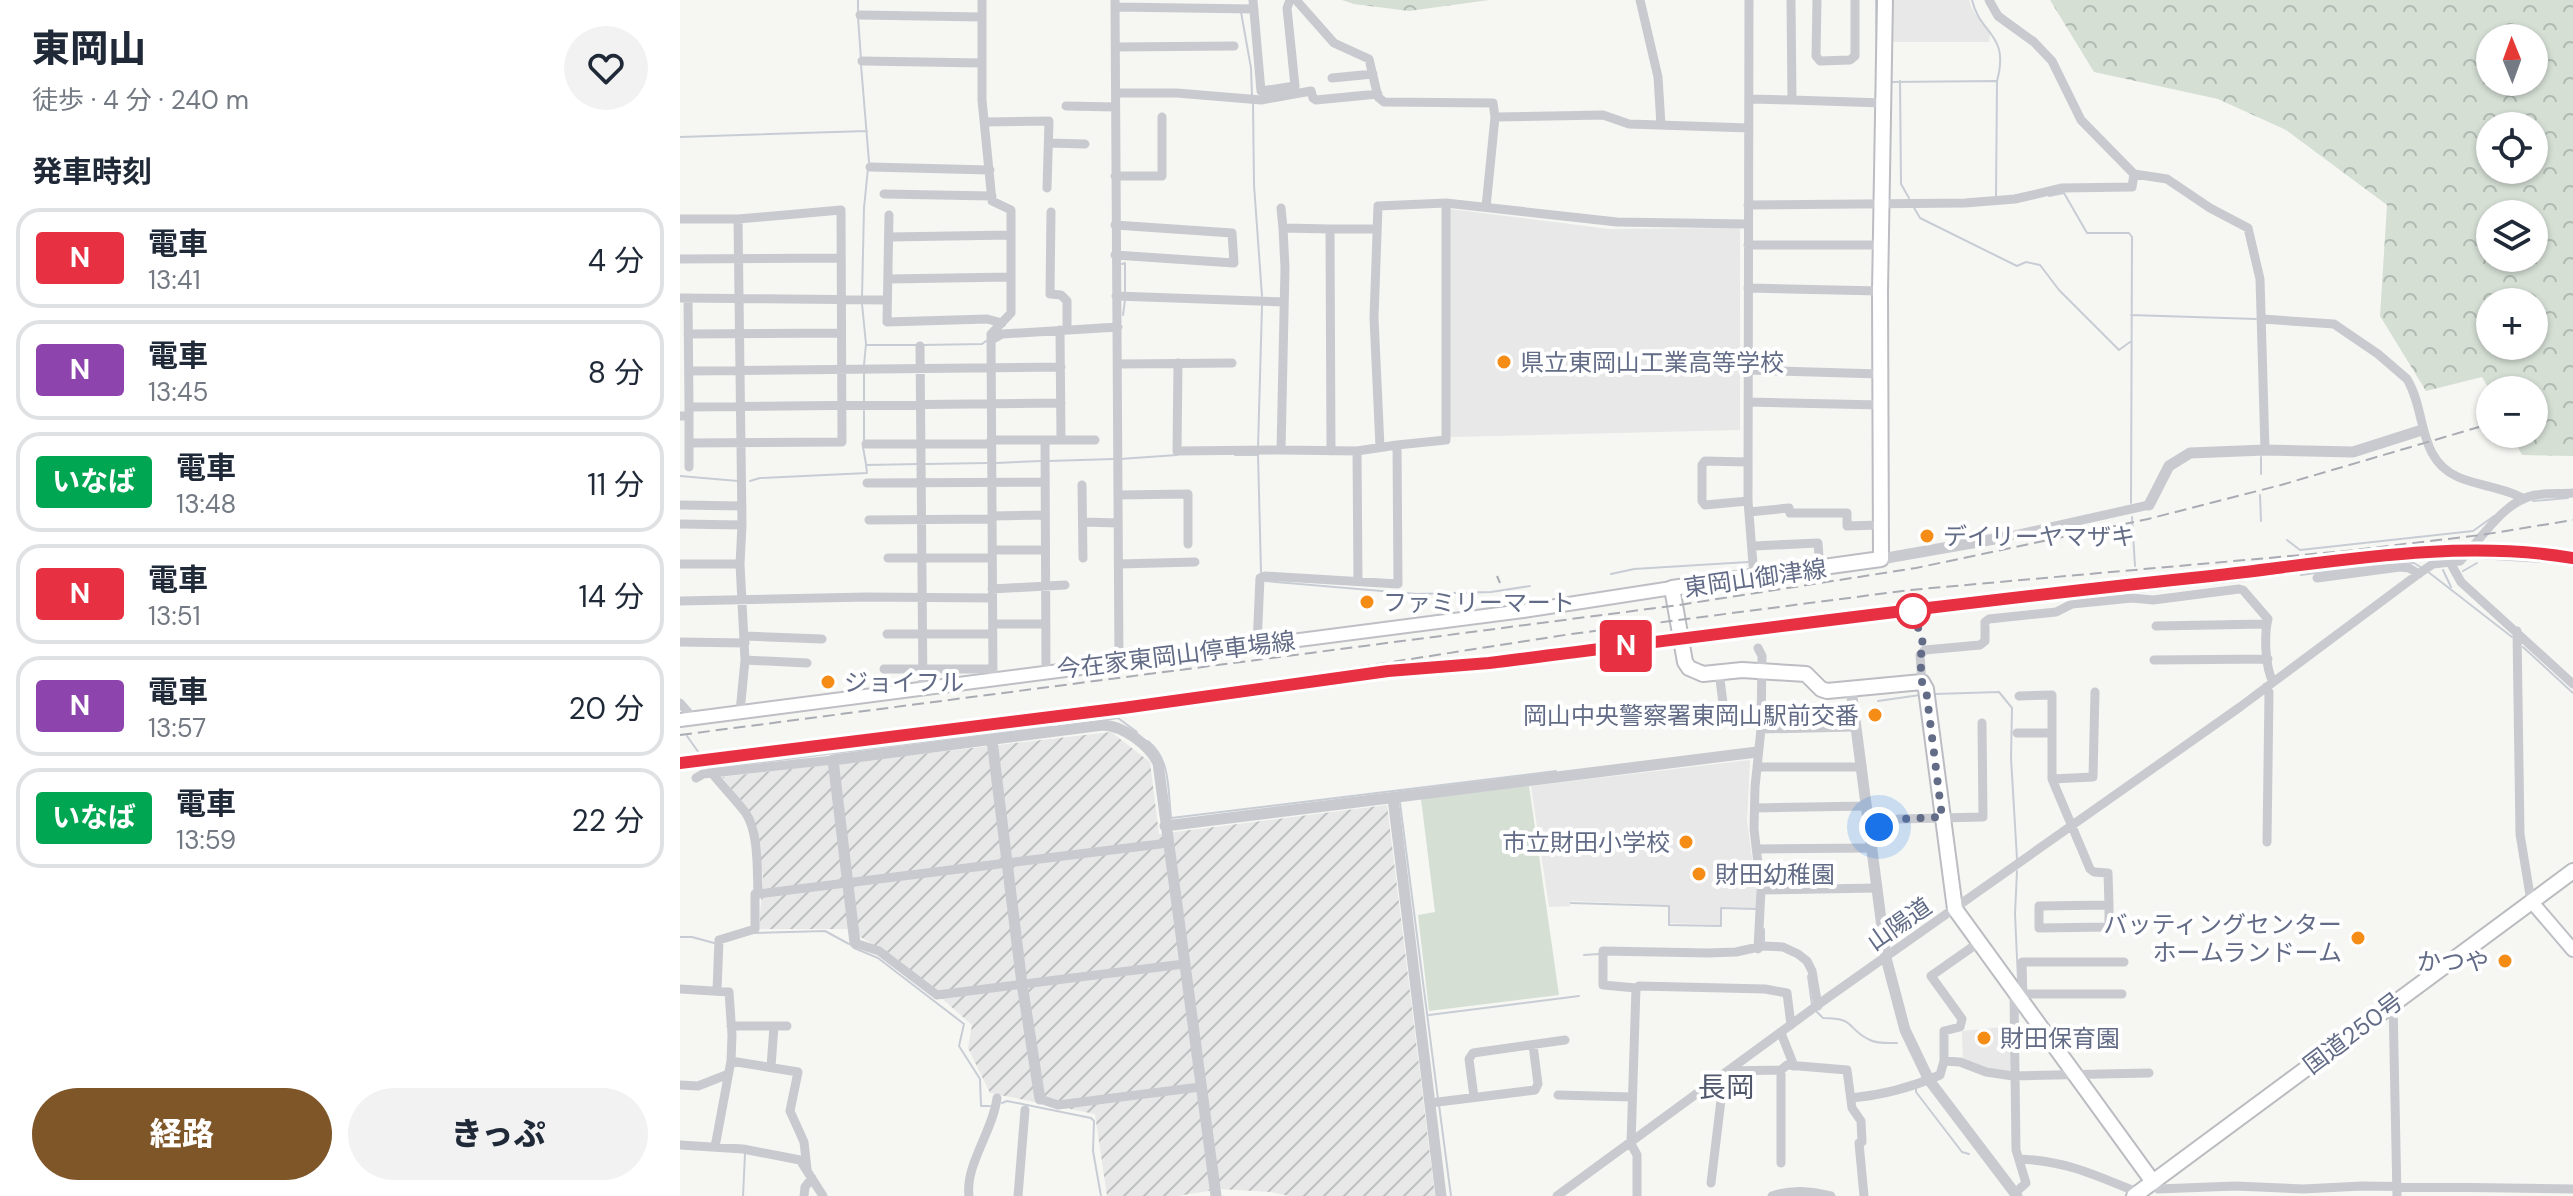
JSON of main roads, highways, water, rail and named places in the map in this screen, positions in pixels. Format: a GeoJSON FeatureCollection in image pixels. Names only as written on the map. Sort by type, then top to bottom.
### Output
{"type":"FeatureCollection","features":[{"type":"Feature","properties":{"kind":"main road","name":"東岡山御津線"},"geometry":{"type":"LineString","coordinates":[[1885,0],[1880,245],[1881,559],[1672,588],[1685,662],[1695,672],[1806,674],[1827,691],[1922,682],[1926,689],[1955,909],[2157,1189]]}},
{"type":"Feature","properties":{"kind":"main road","name":"今在家東岡山停車場線"},"geometry":{"type":"LineString","coordinates":[[687,719],[923,689],[993,674],[1046,672],[1523,611],[1672,588]]}},
{"type":"Feature","properties":{"kind":"main road","name":"国道250号"},"geometry":{"type":"LineString","coordinates":[[2136,1194],[2157,1189],[2393,1003],[2573,871]]}},
{"type":"Feature","properties":{"kind":"main road"},"geometry":{"type":"LineString","coordinates":[[2531,901],[2573,950]]}},
{"type":"Feature","properties":{"kind":"waterway"},"geometry":{"type":"LineString","coordinates":[[858,0],[858,11]]}},
{"type":"Feature","properties":{"kind":"waterway"},"geometry":{"type":"LineString","coordinates":[[1876,0],[1877,80]]}},
{"type":"Feature","properties":{"kind":"waterway"},"geometry":{"type":"LineString","coordinates":[[1972,0],[2000,53],[1996,198]]}},
{"type":"Feature","properties":{"kind":"waterway"},"geometry":{"type":"LineString","coordinates":[[1241,12],[1251,68],[1252,96]]}},
{"type":"Feature","properties":{"kind":"waterway"},"geometry":{"type":"LineString","coordinates":[[858,17],[861,59]]}},
{"type":"Feature","properties":{"kind":"waterway"},"geometry":{"type":"LineString","coordinates":[[861,65],[869,162]]}},
{"type":"Feature","properties":{"kind":"waterway"},"geometry":{"type":"LineString","coordinates":[[1900,81],[1901,184],[1909,198]]}},
{"type":"Feature","properties":{"kind":"waterway"},"geometry":{"type":"LineString","coordinates":[[1890,82],[1996,81]]}},
{"type":"Feature","properties":{"kind":"waterway"},"geometry":{"type":"LineString","coordinates":[[1253,103],[1254,185],[1262,296]]}},
{"type":"Feature","properties":{"kind":"waterway"},"geometry":{"type":"LineString","coordinates":[[680,137],[867,131]]}},
{"type":"Feature","properties":{"kind":"waterway"},"geometry":{"type":"LineString","coordinates":[[862,298],[868,168]]}},
{"type":"Feature","properties":{"kind":"waterway"},"geometry":{"type":"LineString","coordinates":[[2049,196],[2064,193],[2087,233],[2129,233],[2132,237],[2131,503]]}},
{"type":"Feature","properties":{"kind":"waterway"},"geometry":{"type":"LineString","coordinates":[[1913,206],[1920,218],[2017,266],[2026,262],[2040,265],[2059,290],[2119,350],[2130,342]]}},
{"type":"Feature","properties":{"kind":"waterway"},"geometry":{"type":"LineString","coordinates":[[1122,264],[1125,263],[1125,294]]}},
{"type":"Feature","properties":{"kind":"waterway"},"geometry":{"type":"LineString","coordinates":[[1123,315],[1125,300]]}},
{"type":"Feature","properties":{"kind":"waterway"},"geometry":{"type":"LineString","coordinates":[[862,304],[866,344],[864,365]]}},
{"type":"Feature","properties":{"kind":"waterway"},"geometry":{"type":"LineString","coordinates":[[1258,448],[1262,306]]}},
{"type":"Feature","properties":{"kind":"waterway"},"geometry":{"type":"LineString","coordinates":[[2131,315],[2256,319]]}},
{"type":"Feature","properties":{"kind":"waterway"},"geometry":{"type":"LineString","coordinates":[[922,345],[982,344],[986,341]]}},
{"type":"Feature","properties":{"kind":"waterway"},"geometry":{"type":"LineString","coordinates":[[867,345],[916,345]]}},
{"type":"Feature","properties":{"kind":"waterway"},"geometry":{"type":"LineString","coordinates":[[864,371],[864,401]]}},
{"type":"Feature","properties":{"kind":"waterway"},"geometry":{"type":"LineString","coordinates":[[864,411],[864,440]]}},
{"type":"Feature","properties":{"kind":"waterway"},"geometry":{"type":"LineString","coordinates":[[863,447],[866,464]]}},
{"type":"Feature","properties":{"kind":"waterway"},"geometry":{"type":"LineString","coordinates":[[1258,454],[1261,572]]}},
{"type":"Feature","properties":{"kind":"waterway"},"geometry":{"type":"LineString","coordinates":[[1120,459],[1177,455]]}},
{"type":"Feature","properties":{"kind":"waterway"},"geometry":{"type":"LineString","coordinates":[[1235,455],[1257,455]]}},
{"type":"Feature","properties":{"kind":"waterway"},"geometry":{"type":"LineString","coordinates":[[2261,457],[2261,474]]}},
{"type":"Feature","properties":{"kind":"waterway"},"geometry":{"type":"LineString","coordinates":[[1048,461],[1113,459]]}},
{"type":"Feature","properties":{"kind":"waterway"},"geometry":{"type":"LineString","coordinates":[[996,463],[1041,461]]}},
{"type":"Feature","properties":{"kind":"waterway"},"geometry":{"type":"LineString","coordinates":[[926,464],[987,463]]}},
{"type":"Feature","properties":{"kind":"waterway"},"geometry":{"type":"LineString","coordinates":[[750,481],[867,473],[866,465],[919,464]]}},
{"type":"Feature","properties":{"kind":"waterway"},"geometry":{"type":"LineString","coordinates":[[680,476],[738,481]]}},
{"type":"Feature","properties":{"kind":"waterway"},"geometry":{"type":"LineString","coordinates":[[2260,495],[2261,521]]}},
{"type":"Feature","properties":{"kind":"waterway"},"geometry":{"type":"LineString","coordinates":[[2533,501],[2568,498]]}},
{"type":"Feature","properties":{"kind":"waterway"},"geometry":{"type":"LineString","coordinates":[[2287,540],[2300,550],[2473,531],[2494,516]]}},
{"type":"Feature","properties":{"kind":"waterway"},"geometry":{"type":"LineString","coordinates":[[2132,517],[2135,566]]}},
{"type":"Feature","properties":{"kind":"waterway"},"geometry":{"type":"LineString","coordinates":[[2477,558],[2573,564]]}},
{"type":"Feature","properties":{"kind":"waterway"},"geometry":{"type":"LineString","coordinates":[[1611,574],[1634,569],[1748,562]]}},
{"type":"Feature","properties":{"kind":"waterway"},"geometry":{"type":"LineString","coordinates":[[2301,575],[2399,562],[2414,563],[2422,568]]}},
{"type":"Feature","properties":{"kind":"waterway"},"geometry":{"type":"LineString","coordinates":[[2463,571],[2477,563]]}},
{"type":"Feature","properties":{"kind":"waterway"},"geometry":{"type":"LineString","coordinates":[[2443,570],[2451,587]]}},
{"type":"Feature","properties":{"kind":"waterway"},"geometry":{"type":"LineString","coordinates":[[2427,571],[2512,637]]}},
{"type":"Feature","properties":{"kind":"waterway"},"geometry":{"type":"LineString","coordinates":[[2137,588],[2137,592],[2245,580]]}},
{"type":"Feature","properties":{"kind":"waterway"},"geometry":{"type":"LineString","coordinates":[[1265,581],[1417,594],[1491,592],[1530,586]]}},
{"type":"Feature","properties":{"kind":"waterway"},"geometry":{"type":"LineString","coordinates":[[2523,647],[2573,693]]}},
{"type":"Feature","properties":{"kind":"waterway"},"geometry":{"type":"LineString","coordinates":[[1935,694],[1999,692],[2012,708],[2011,758],[2017,859]]}},
{"type":"Feature","properties":{"kind":"waterway"},"geometry":{"type":"LineString","coordinates":[[1878,701],[1920,695]]}},
{"type":"Feature","properties":{"kind":"waterway"},"geometry":{"type":"LineString","coordinates":[[1104,720],[1118,718],[1137,732]]}},
{"type":"Feature","properties":{"kind":"waterway"},"geometry":{"type":"LineString","coordinates":[[687,736],[699,753],[702,765],[708,769],[1050,726]]}},
{"type":"Feature","properties":{"kind":"waterway"},"geometry":{"type":"LineString","coordinates":[[1148,741],[1165,766],[1171,818],[1556,771]]}},
{"type":"Feature","properties":{"kind":"waterway"},"geometry":{"type":"LineString","coordinates":[[1400,803],[1438,1099]]}},
{"type":"Feature","properties":{"kind":"waterway"},"geometry":{"type":"LineString","coordinates":[[2017,871],[2018,980]]}},
{"type":"Feature","properties":{"kind":"waterway"},"geometry":{"type":"LineString","coordinates":[[1571,903],[1669,906],[1669,925],[1721,926],[1721,908],[1757,909]]}},
{"type":"Feature","properties":{"kind":"waterway"},"geometry":{"type":"LineString","coordinates":[[1764,929],[1764,941]]}},
{"type":"Feature","properties":{"kind":"waterway"},"geometry":{"type":"LineString","coordinates":[[755,933],[825,931],[849,944]]}},
{"type":"Feature","properties":{"kind":"waterway"},"geometry":{"type":"LineString","coordinates":[[680,937],[714,943]]}},
{"type":"Feature","properties":{"kind":"waterway"},"geometry":{"type":"LineString","coordinates":[[854,948],[878,958],[964,1024],[959,1046],[980,1079],[981,1106],[990,1106]]}},
{"type":"Feature","properties":{"kind":"waterway"},"geometry":{"type":"LineString","coordinates":[[1584,955],[1599,954]]}},
{"type":"Feature","properties":{"kind":"waterway"},"geometry":{"type":"LineString","coordinates":[[1808,976],[1812,1005]]}},
{"type":"Feature","properties":{"kind":"waterway"},"geometry":{"type":"LineString","coordinates":[[1429,1015],[1579,996]]}},
{"type":"Feature","properties":{"kind":"waterway"},"geometry":{"type":"LineString","coordinates":[[1817,1012],[1823,1018],[1846,1022],[1873,1041],[1897,1043]]}},
{"type":"Feature","properties":{"kind":"waterway"},"geometry":{"type":"LineString","coordinates":[[1916,1088],[1962,1152],[1969,1154]]}},
{"type":"Feature","properties":{"kind":"waterway"},"geometry":{"type":"LineString","coordinates":[[1002,1103],[1007,1101],[1091,1118],[1094,1121],[1093,1151],[1101,1196]]}},
{"type":"Feature","properties":{"kind":"waterway"},"geometry":{"type":"LineString","coordinates":[[1439,1105],[1451,1196]]}},
{"type":"Feature","properties":{"kind":"waterway"},"geometry":{"type":"LineString","coordinates":[[743,1196],[745,1154]]}},
{"type":"Feature","properties":{"kind":"railway"},"geometry":{"type":"LineString","coordinates":[[680,735],[1679,605],[1916,568],[2148,519],[2281,485],[2476,428]]}},
{"type":"Feature","properties":{"kind":"railway"},"geometry":{"type":"LineString","coordinates":[[680,758],[1257,683],[1571,634],[1910,590],[2346,551],[2481,535],[2573,520]]}},
{"type":"Feature","properties":{"kind":"railway"},"geometry":{"type":"LineString","coordinates":[[2409,555],[2510,552],[2573,558]]}},
{"type":"Feature","properties":{"kind":"railway"},"geometry":{"type":"LineString","coordinates":[[2055,593],[2246,572]]}},
{"type":"Feature","properties":{"kind":"railway"},"geometry":{"type":"LineString","coordinates":[[1497,576],[1500,583]]}},
{"type":"Feature","properties":{"kind":"railway"},"geometry":{"type":"LineString","coordinates":[[1430,666],[2065,587]]}},
{"type":"Feature","properties":{"kind":"train","name":"N"},"geometry":{"type":"LineString","coordinates":[[680,763],[1123,708],[1388,671],[1489,663],[2140,583],[2420,554],[2510,552],[2573,558]]}},
{"type":"Feature","properties":{"kind":"place","name":"県立東岡山工業高等学校"},"geometry":{"type":"Point","coordinates":[1504,362]}},
{"type":"Feature","properties":{"kind":"place","name":"デイリーヤマザキ"},"geometry":{"type":"Point","coordinates":[1927,536]}},
{"type":"Feature","properties":{"kind":"place","name":"ファミリーマート"},"geometry":{"type":"Point","coordinates":[1367,602]}},
{"type":"Feature","properties":{"kind":"place","name":"ジョイフル"},"geometry":{"type":"Point","coordinates":[828,682]}},
{"type":"Feature","properties":{"kind":"place","name":"岡山中央警察署東岡山駅前交番"},"geometry":{"type":"Point","coordinates":[1875,715]}},
{"type":"Feature","properties":{"kind":"place","name":"市立財田小学校"},"geometry":{"type":"Point","coordinates":[1686,842]}},
{"type":"Feature","properties":{"kind":"place","name":"財田幼稚園"},"geometry":{"type":"Point","coordinates":[1699,874]}},
{"type":"Feature","properties":{"kind":"place","name":"バッティングセンター ホームランドーム"},"geometry":{"type":"Point","coordinates":[2358,938]}},
{"type":"Feature","properties":{"kind":"place","name":"かつや"},"geometry":{"type":"Point","coordinates":[2505,961]}},
{"type":"Feature","properties":{"kind":"place","name":"財田保育園"},"geometry":{"type":"Point","coordinates":[1984,1038]}},
{"type":"Feature","properties":{"kind":"district","name":"長岡"},"geometry":{"type":"Point","coordinates":[1726,1087]}}]}
